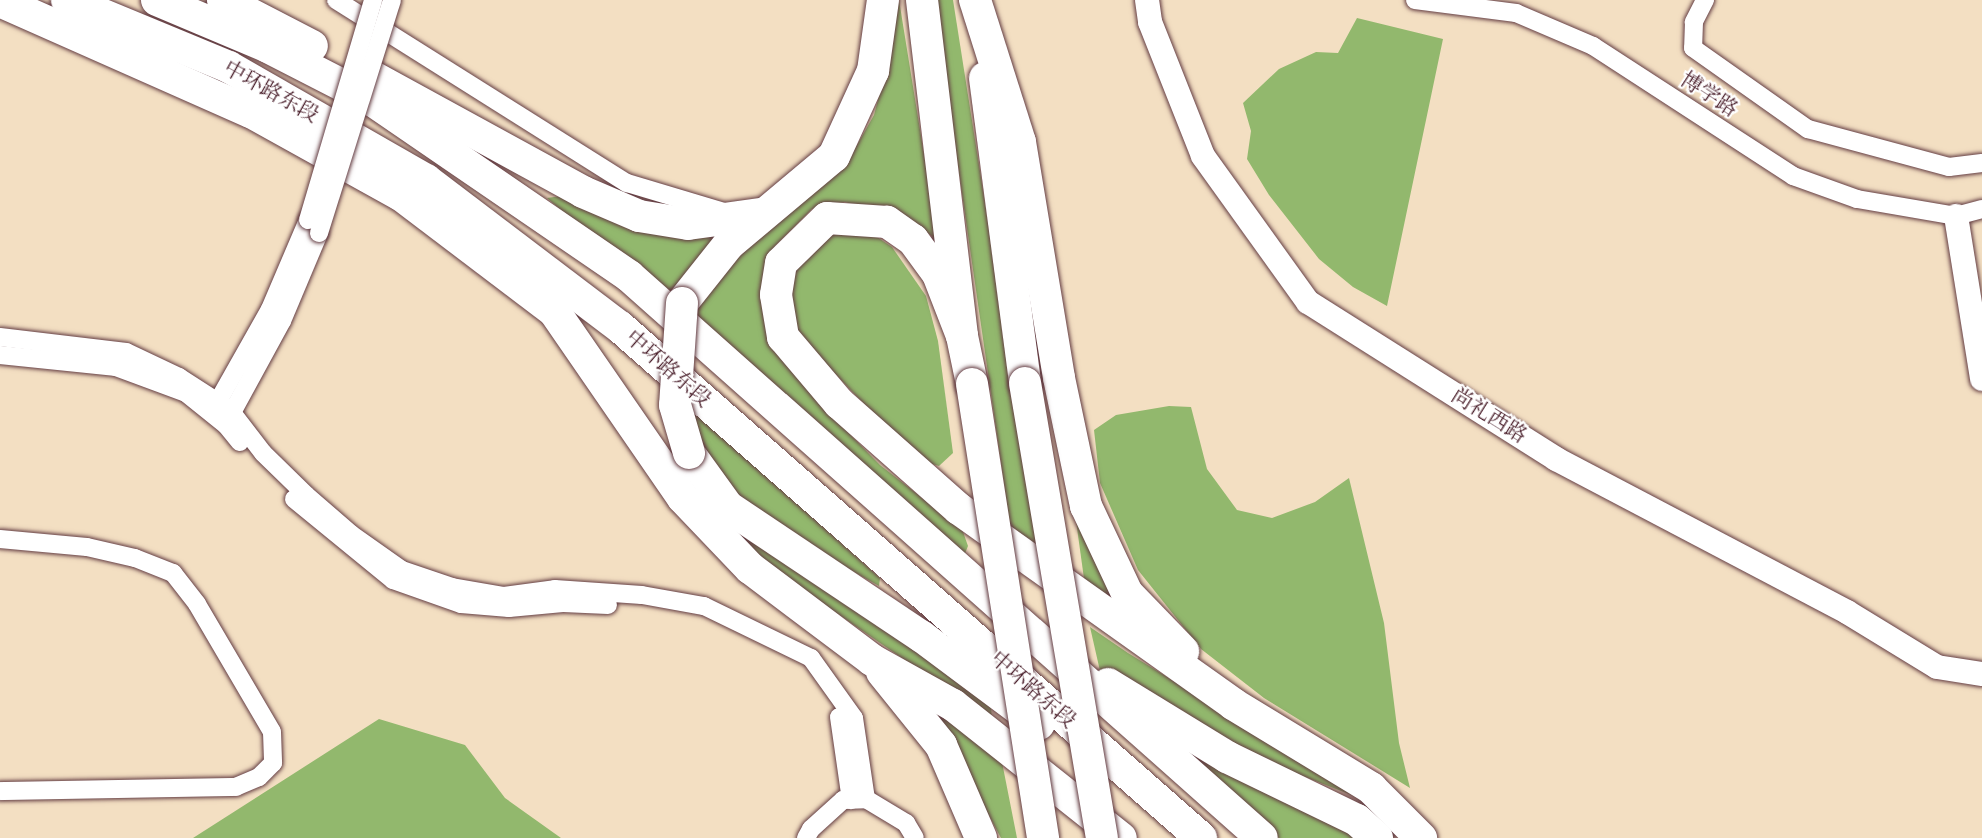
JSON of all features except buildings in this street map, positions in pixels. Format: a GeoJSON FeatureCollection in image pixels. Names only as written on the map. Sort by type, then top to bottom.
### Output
{"type":"FeatureCollection","features":[{"type":"Feature","properties":{"kind":"highway","name":"中环路东段"},"geometry":{"type":"LineString","coordinates":[[67,0],[229,67],[426,180],[620,327],[1201,838]]}},
{"type":"Feature","properties":{"kind":"highway","name":"中环路东段"},"geometry":{"type":"LineString","coordinates":[[157,0],[268,47],[375,102],[629,276],[1262,838]]}},
{"type":"Feature","properties":{"kind":"highway"},"geometry":{"type":"LineString","coordinates":[[223,0],[583,192],[639,216],[688,224],[754,216],[782,202],[834,156],[873,71],[883,0]]}},
{"type":"Feature","properties":{"kind":"highway"},"geometry":{"type":"LineString","coordinates":[[922,0],[962,336],[972,384],[1044,838]]}},
{"type":"Feature","properties":{"kind":"highway"},"geometry":{"type":"LineString","coordinates":[[975,0],[1020,142],[1059,378],[1086,506],[1127,593],[1233,704]]}},
{"type":"Feature","properties":{"kind":"highway"},"geometry":{"type":"LineString","coordinates":[[975,0],[1025,383],[1102,838]]}},
{"type":"Feature","properties":{"kind":"highway"},"geometry":{"type":"LineString","coordinates":[[0,1],[251,112],[401,195],[554,311],[684,498],[750,568],[872,660],[953,705],[1120,838]]}},
{"type":"Feature","properties":{"kind":"highway"},"geometry":{"type":"LineString","coordinates":[[754,216],[682,303],[675,405],[688,453],[728,507],[921,636],[1191,838]]}},
{"type":"Feature","properties":{"kind":"highway"},"geometry":{"type":"LineString","coordinates":[[962,336],[938,274],[913,240],[886,222],[827,218],[781,263],[776,295],[783,337],[839,403],[959,509],[1233,704],[1371,788],[1421,838]]}},
{"type":"Feature","properties":{"kind":"highway"},"geometry":{"type":"LineString","coordinates":[[1047,649],[1227,758],[1357,820],[1377,838]]}},
{"type":"Feature","properties":{"kind":"highway"},"geometry":{"type":"LineString","coordinates":[[872,660],[941,745],[981,838]]}},
{"type":"Feature","properties":{"kind":"street"},"geometry":{"type":"LineString","coordinates":[[336,0],[627,183],[754,216]]}},
{"type":"Feature","properties":{"kind":"street"},"geometry":{"type":"LineString","coordinates":[[313,227],[373,0]]}},
{"type":"Feature","properties":{"kind":"street"},"geometry":{"type":"LineString","coordinates":[[221,412],[282,321],[392,0]]}},
{"type":"Feature","properties":{"kind":"street","name":"尚礼西路"},"geometry":{"type":"LineString","coordinates":[[1147,0],[1150,22],[1203,156],[1308,302],[1556,459],[1847,612],[1937,667],[1982,674]]}},
{"type":"Feature","properties":{"kind":"street","name":"博学路"},"geometry":{"type":"LineString","coordinates":[[1414,0],[1516,13],[1593,46],[1793,176],[1857,199],[1956,216],[1982,209]]}},
{"type":"Feature","properties":{"kind":"street"},"geometry":{"type":"LineString","coordinates":[[1705,0],[1694,22],[1693,48],[1808,129],[1949,167],[1982,163]]}},
{"type":"Feature","properties":{"kind":"street"},"geometry":{"type":"LineString","coordinates":[[1956,216],[1982,379]]}},
{"type":"Feature","properties":{"kind":"street"},"geometry":{"type":"LineString","coordinates":[[0,337],[126,352],[179,377],[221,412],[257,463],[318,522],[393,580],[461,604],[509,608],[562,603],[632,606],[709,618],[809,669],[843,723],[858,799]]}},
{"type":"Feature","properties":{"kind":"street"},"geometry":{"type":"LineString","coordinates":[[0,355],[116,367],[186,393],[221,412]]}},
{"type":"Feature","properties":{"kind":"street"},"geometry":{"type":"LineString","coordinates":[[0,539],[87,547],[135,558],[173,573],[197,604],[272,732],[273,763],[259,777],[236,788],[0,791]]}},
{"type":"Feature","properties":{"kind":"street"},"geometry":{"type":"LineString","coordinates":[[806,838],[811,829],[843,800],[858,799],[906,823],[915,838]]}},
{"type":"Feature","properties":{"kind":"green space"},"geometry":{"type":"Polygon","coordinates":[[[892,0],[899,0],[938,241],[913,221],[845,202],[812,209],[775,246],[762,298],[826,410],[880,465],[962,529],[968,546],[964,556],[690,322],[706,287],[780,219],[844,168],[874,115],[894,38],[892,0]]]}},
{"type":"Feature","properties":{"kind":"green space"},"geometry":{"type":"Polygon","coordinates":[[[934,0],[953,0],[1040,552],[1012,539],[934,0]]]}},
{"type":"Feature","properties":{"kind":"green space"},"geometry":{"type":"Polygon","coordinates":[[[1357,18],[1443,39],[1387,306],[1353,287],[1319,259],[1269,195],[1247,159],[1251,131],[1243,103],[1279,69],[1316,52],[1338,53],[1357,18]]]}},
{"type":"Feature","properties":{"kind":"green space"},"geometry":{"type":"Polygon","coordinates":[[[561,196],[634,229],[720,238],[673,306],[547,198],[561,196]]]}},
{"type":"Feature","properties":{"kind":"green space"},"geometry":{"type":"Polygon","coordinates":[[[865,229],[892,247],[926,296],[938,341],[953,453],[939,466],[918,460],[796,333],[787,297],[798,257],[829,233],[865,229]]]}},
{"type":"Feature","properties":{"kind":"green space"},"geometry":{"type":"Polygon","coordinates":[[[688,406],[880,578],[879,586],[774,527],[702,462],[688,406]]]}},
{"type":"Feature","properties":{"kind":"green space"},"geometry":{"type":"Polygon","coordinates":[[[1169,406],[1191,407],[1207,469],[1237,510],[1272,518],[1315,502],[1349,478],[1384,623],[1399,743],[1410,788],[1264,698],[1201,649],[1138,570],[1100,483],[1094,430],[1116,415],[1169,406]]]}},
{"type":"Feature","properties":{"kind":"green space"},"geometry":{"type":"Polygon","coordinates":[[[1073,499],[1138,629],[1086,593],[1073,499]]]}},
{"type":"Feature","properties":{"kind":"green space"},"geometry":{"type":"Polygon","coordinates":[[[743,536],[766,546],[990,695],[992,720],[761,561],[743,536]]]}},
{"type":"Feature","properties":{"kind":"green space"},"geometry":{"type":"Polygon","coordinates":[[[1090,627],[1128,653],[1372,803],[1208,739],[1100,671],[1090,627]]]}},
{"type":"Feature","properties":{"kind":"green space"},"geometry":{"type":"Polygon","coordinates":[[[917,695],[1001,757],[1017,838],[1001,838],[956,754],[917,695]]]}},
{"type":"Feature","properties":{"kind":"green space"},"geometry":{"type":"Polygon","coordinates":[[[379,719],[465,745],[505,798],[561,838],[193,838],[379,719]]]}},
{"type":"Feature","properties":{"kind":"green space"},"geometry":{"type":"Polygon","coordinates":[[[1176,746],[1367,838],[1279,838],[1176,746]]]}}]}
